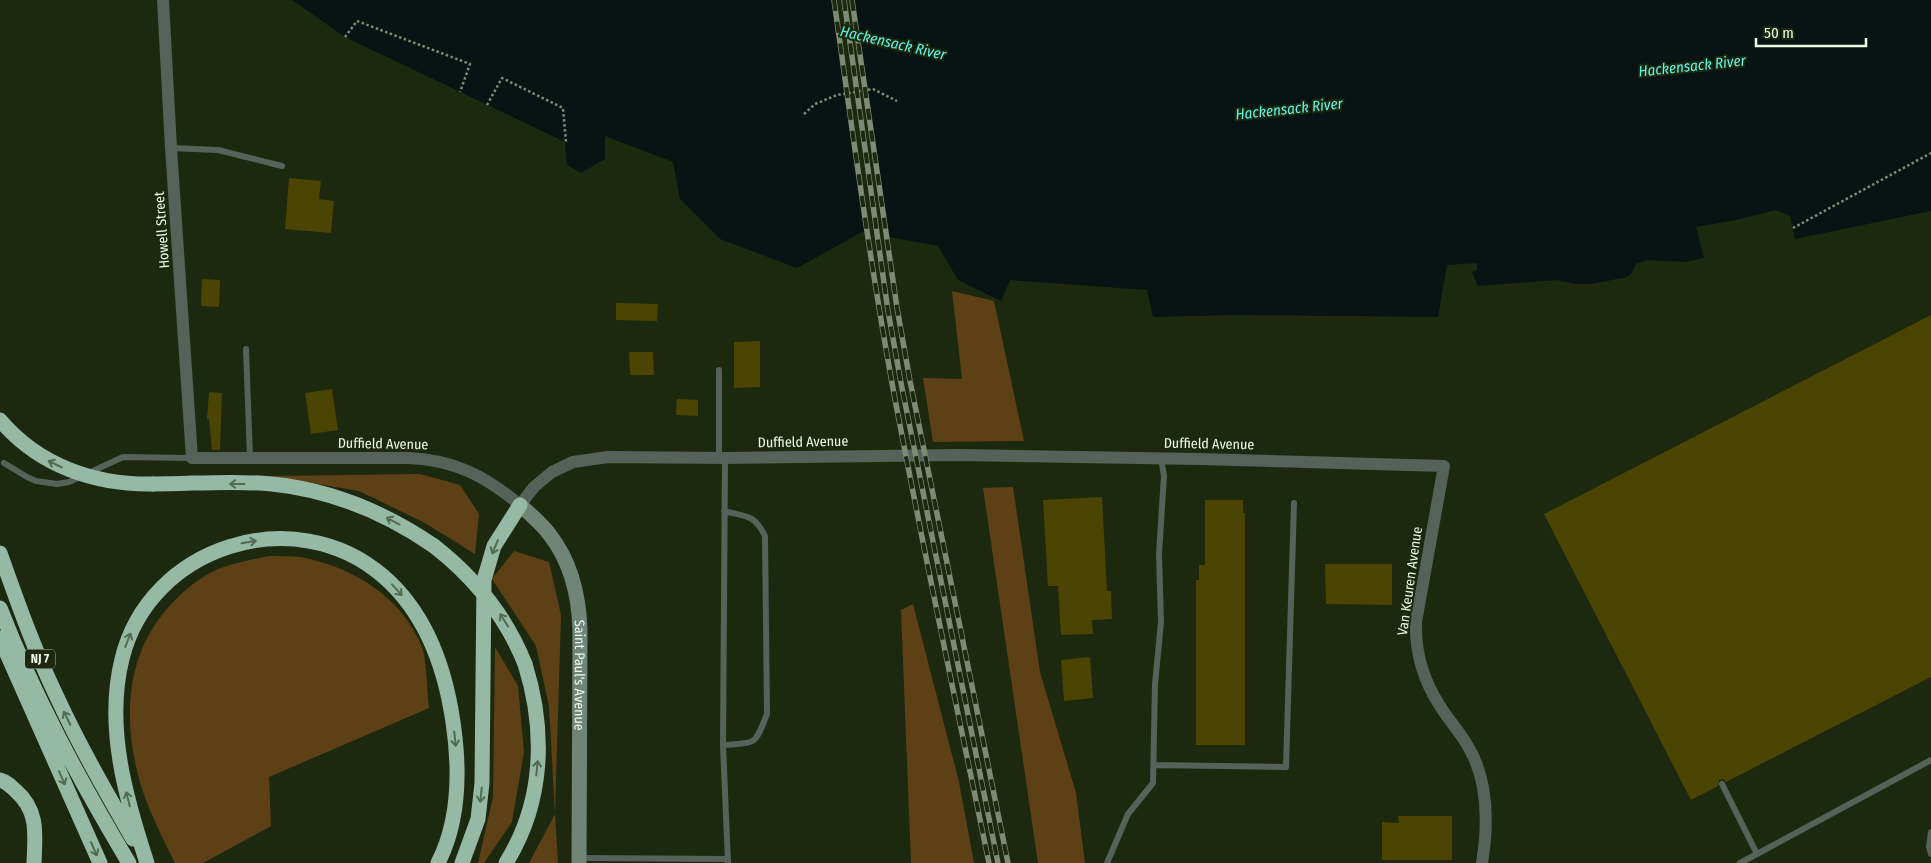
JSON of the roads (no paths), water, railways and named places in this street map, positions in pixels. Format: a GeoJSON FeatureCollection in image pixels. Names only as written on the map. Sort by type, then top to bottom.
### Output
{"type":"FeatureCollection","features":[{"type":"Feature","properties":{"kind":"highway"},"geometry":{"type":"LineString","coordinates":[[0,420],[30,449],[62,467],[100,480],[153,484],[270,484],[312,491],[353,503],[384,516],[434,546],[460,568],[487,597],[509,629],[525,664],[537,715],[539,740],[538,767],[534,793],[516,845],[506,863]]}},
{"type":"Feature","properties":{"kind":"highway"},"geometry":{"type":"LineString","coordinates":[[462,863],[478,819],[482,783],[484,580],[494,546],[520,505]]}},
{"type":"Feature","properties":{"kind":"highway"},"geometry":{"type":"LineString","coordinates":[[147,863],[125,787],[118,743],[118,685],[126,645],[136,620],[151,598],[169,580],[190,564],[212,552],[236,544],[275,539],[319,544],[344,553],[370,566],[400,593],[417,614],[427,632],[439,662],[446,688],[452,714],[457,755],[454,814],[438,863]]}},
{"type":"Feature","properties":{"kind":"highway","name":"NJ 7"},"geometry":{"type":"LineString","coordinates":[[0,553],[18,606],[42,665],[89,761],[147,863]]}},
{"type":"Feature","properties":{"kind":"highway","name":"NJ 7"},"geometry":{"type":"LineString","coordinates":[[0,608],[44,711],[129,863]]}},
{"type":"Feature","properties":{"kind":"highway"},"geometry":{"type":"LineString","coordinates":[[0,638],[100,863]]}},
{"type":"Feature","properties":{"kind":"highway"},"geometry":{"type":"LineString","coordinates":[[0,780],[5,781],[25,799],[34,818],[34,863]]}},
{"type":"Feature","properties":{"kind":"street","name":"Howell Street"},"geometry":{"type":"LineString","coordinates":[[163,0],[192,458]]}},
{"type":"Feature","properties":{"kind":"street","name":"Duffield Avenue"},"geometry":{"type":"LineString","coordinates":[[192,458],[409,458],[436,460],[486,479],[520,505],[542,478],[562,466],[582,460],[608,457],[722,458],[959,455],[1162,458],[1444,466]]}},
{"type":"Feature","properties":{"kind":"street","name":"Van Keuren Avenue"},"geometry":{"type":"LineString","coordinates":[[1444,466],[1416,622],[1416,645],[1421,667],[1431,692],[1470,750],[1479,771],[1486,813],[1486,839],[1482,863]]}},
{"type":"Feature","properties":{"kind":"street","name":"Saint Paul's Avenue"},"geometry":{"type":"LineString","coordinates":[[520,505],[542,526],[557,546],[567,566],[578,603],[580,630],[579,860]]}},
{"type":"Feature","properties":{"kind":"lane"},"geometry":{"type":"LineString","coordinates":[[171,148],[218,150],[282,166]]}},
{"type":"Feature","properties":{"kind":"lane"},"geometry":{"type":"LineString","coordinates":[[246,349],[250,458]]}},
{"type":"Feature","properties":{"kind":"lane"},"geometry":{"type":"LineString","coordinates":[[579,860],[728,861],[723,746],[724,511],[719,370]]}},
{"type":"Feature","properties":{"kind":"lane"},"geometry":{"type":"LineString","coordinates":[[4,463],[36,481],[57,484],[69,482],[122,457],[192,458]]}},
{"type":"Feature","properties":{"kind":"lane"},"geometry":{"type":"LineString","coordinates":[[1107,863],[1128,814],[1154,783],[1155,684],[1161,622],[1159,554],[1164,476],[1162,458]]}},
{"type":"Feature","properties":{"kind":"lane"},"geometry":{"type":"LineString","coordinates":[[1154,765],[1286,767],[1294,503]]}},
{"type":"Feature","properties":{"kind":"lane"},"geometry":{"type":"LineString","coordinates":[[723,746],[752,743],[758,737],[767,714],[765,536],[758,522],[724,511]]}},
{"type":"Feature","properties":{"kind":"lane"},"geometry":{"type":"LineString","coordinates":[[1740,863],[1931,760]]}},
{"type":"Feature","properties":{"kind":"lane"},"geometry":{"type":"LineString","coordinates":[[1722,784],[1757,854]]}},
{"type":"Feature","properties":{"kind":"lane"},"geometry":{"type":"LineString","coordinates":[[1931,832],[1929,847],[1931,854]]}},
{"type":"Feature","properties":{"kind":"water","name":"Hackensack River"},"geometry":{"type":"Polygon","coordinates":[[[292,0],[1931,0],[1931,211],[1795,239],[1790,216],[1776,210],[1696,227],[1704,258],[1685,262],[1647,260],[1636,264],[1631,274],[1627,277],[1592,284],[1575,284],[1556,280],[1478,286],[1472,272],[1477,270],[1477,263],[1447,265],[1438,317],[1233,315],[1153,317],[1147,290],[1010,280],[1001,301],[958,280],[938,246],[862,232],[797,268],[720,239],[680,199],[673,162],[605,136],[605,159],[581,173],[567,165],[565,142],[345,37],[292,0]]]}},
{"type":"Feature","properties":{"kind":"railway"},"geometry":{"type":"LineString","coordinates":[[834,0],[868,240],[892,383],[989,863]]}},
{"type":"Feature","properties":{"kind":"railway"},"geometry":{"type":"LineString","coordinates":[[844,0],[888,311],[998,863]]}},
{"type":"Feature","properties":{"kind":"railway"},"geometry":{"type":"LineString","coordinates":[[852,0],[897,308],[910,381],[1008,863]]}}]}
